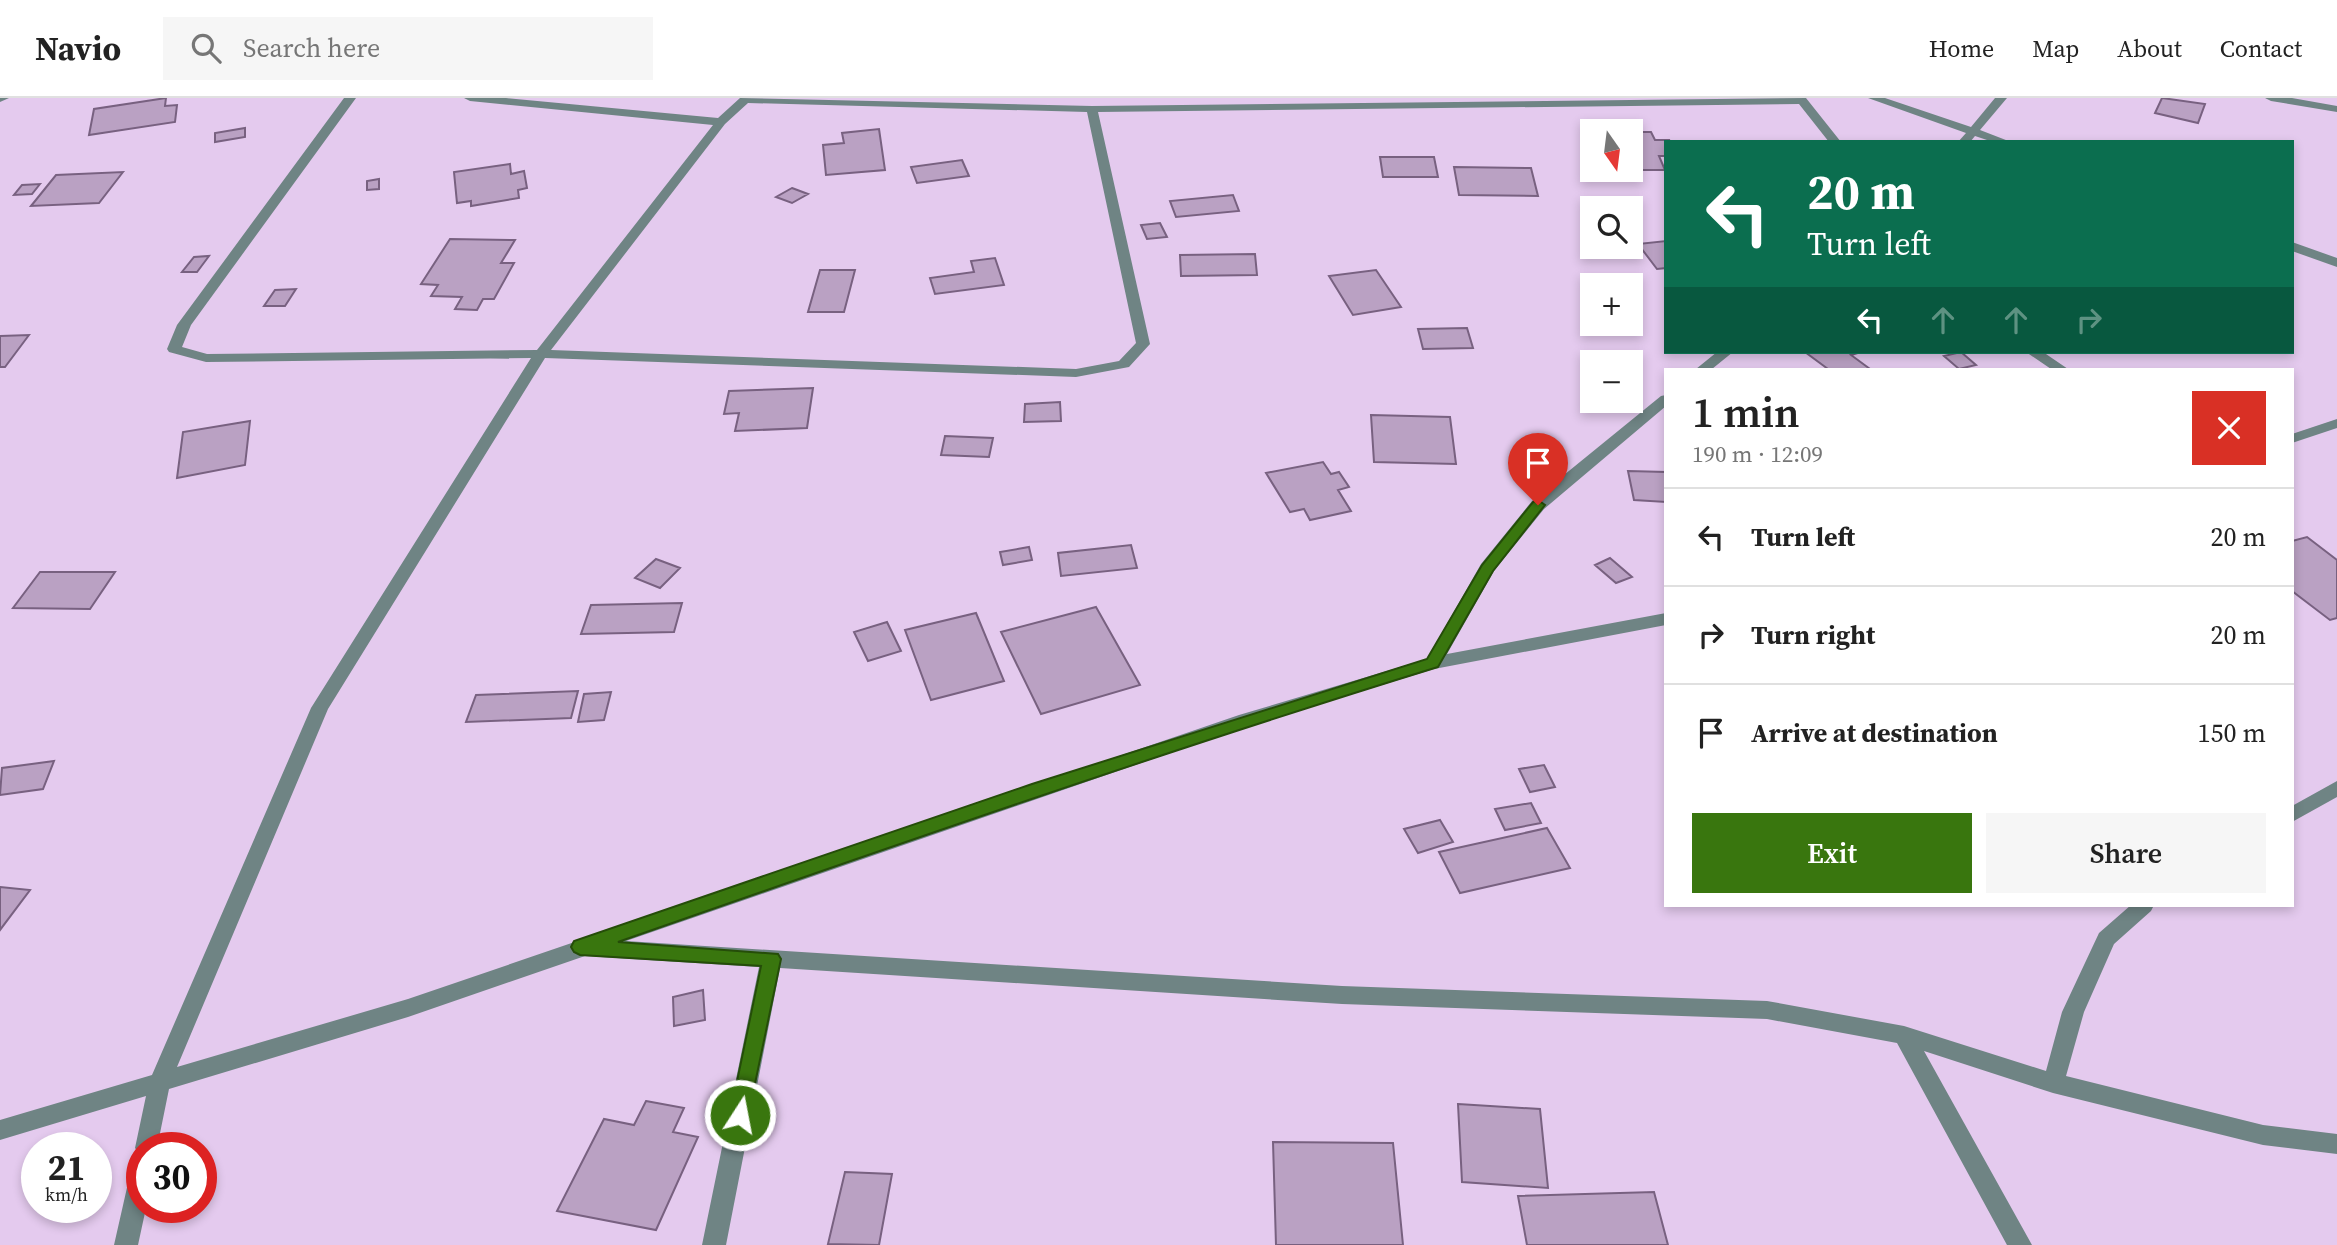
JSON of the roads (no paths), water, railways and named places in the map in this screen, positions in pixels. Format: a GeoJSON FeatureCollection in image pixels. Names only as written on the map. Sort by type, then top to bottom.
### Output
{"type":"FeatureCollection","features":[{"type":"Feature","properties":{"kind":"street"},"geometry":{"type":"LineString","coordinates":[[350,98],[184,325],[174,349],[206,358],[541,354],[1076,373],[1124,364],[1143,344],[1092,109]]}},
{"type":"Feature","properties":{"kind":"street"},"geometry":{"type":"LineString","coordinates":[[470,98],[721,122]]}},
{"type":"Feature","properties":{"kind":"street"},"geometry":{"type":"LineString","coordinates":[[1874,98],[2000,140]]}},
{"type":"Feature","properties":{"kind":"street"},"geometry":{"type":"LineString","coordinates":[[1966,140],[2001,98]]}},
{"type":"Feature","properties":{"kind":"street"},"geometry":{"type":"LineString","coordinates":[[2271,98],[2337,109]]}},
{"type":"Feature","properties":{"kind":"street"},"geometry":{"type":"LineString","coordinates":[[149,1132],[160,1082],[320,708],[541,354],[721,122],[746,99],[1092,109],[1801,99],[1833,140]]}},
{"type":"Feature","properties":{"kind":"street"},"geometry":{"type":"LineString","coordinates":[[2294,247],[2337,263]]}},
{"type":"Feature","properties":{"kind":"street"},"geometry":{"type":"LineString","coordinates":[[1704,368],[1723,354]]}},
{"type":"Feature","properties":{"kind":"street"},"geometry":{"type":"LineString","coordinates":[[2036,354],[2059,368]]}},
{"type":"Feature","properties":{"kind":"street"},"geometry":{"type":"LineString","coordinates":[[1433,663],[1487,568],[1538,505],[1664,401]]}},
{"type":"Feature","properties":{"kind":"street"},"geometry":{"type":"LineString","coordinates":[[2294,438],[2337,426]]}},
{"type":"Feature","properties":{"kind":"street"},"geometry":{"type":"LineString","coordinates":[[0,1130],[408,1008],[1038,789],[1245,720],[1433,663],[1664,619]]}},
{"type":"Feature","properties":{"kind":"street"},"geometry":{"type":"LineString","coordinates":[[2294,814],[2337,788]]}},
{"type":"Feature","properties":{"kind":"street"},"geometry":{"type":"LineString","coordinates":[[2053,1083],[2073,1012],[2106,939],[2142,907]]}},
{"type":"Feature","properties":{"kind":"street"},"geometry":{"type":"LineString","coordinates":[[580,947],[1342,995],[1767,1010],[1904,1035],[2053,1083],[2263,1135],[2337,1144]]}},
{"type":"Feature","properties":{"kind":"street"},"geometry":{"type":"LineString","coordinates":[[714,1245],[771,959]]}},
{"type":"Feature","properties":{"kind":"street"},"geometry":{"type":"LineString","coordinates":[[1904,1035],[2020,1245]]}},
{"type":"Feature","properties":{"kind":"street"},"geometry":{"type":"LineString","coordinates":[[126,1245],[131,1223]]}}]}
